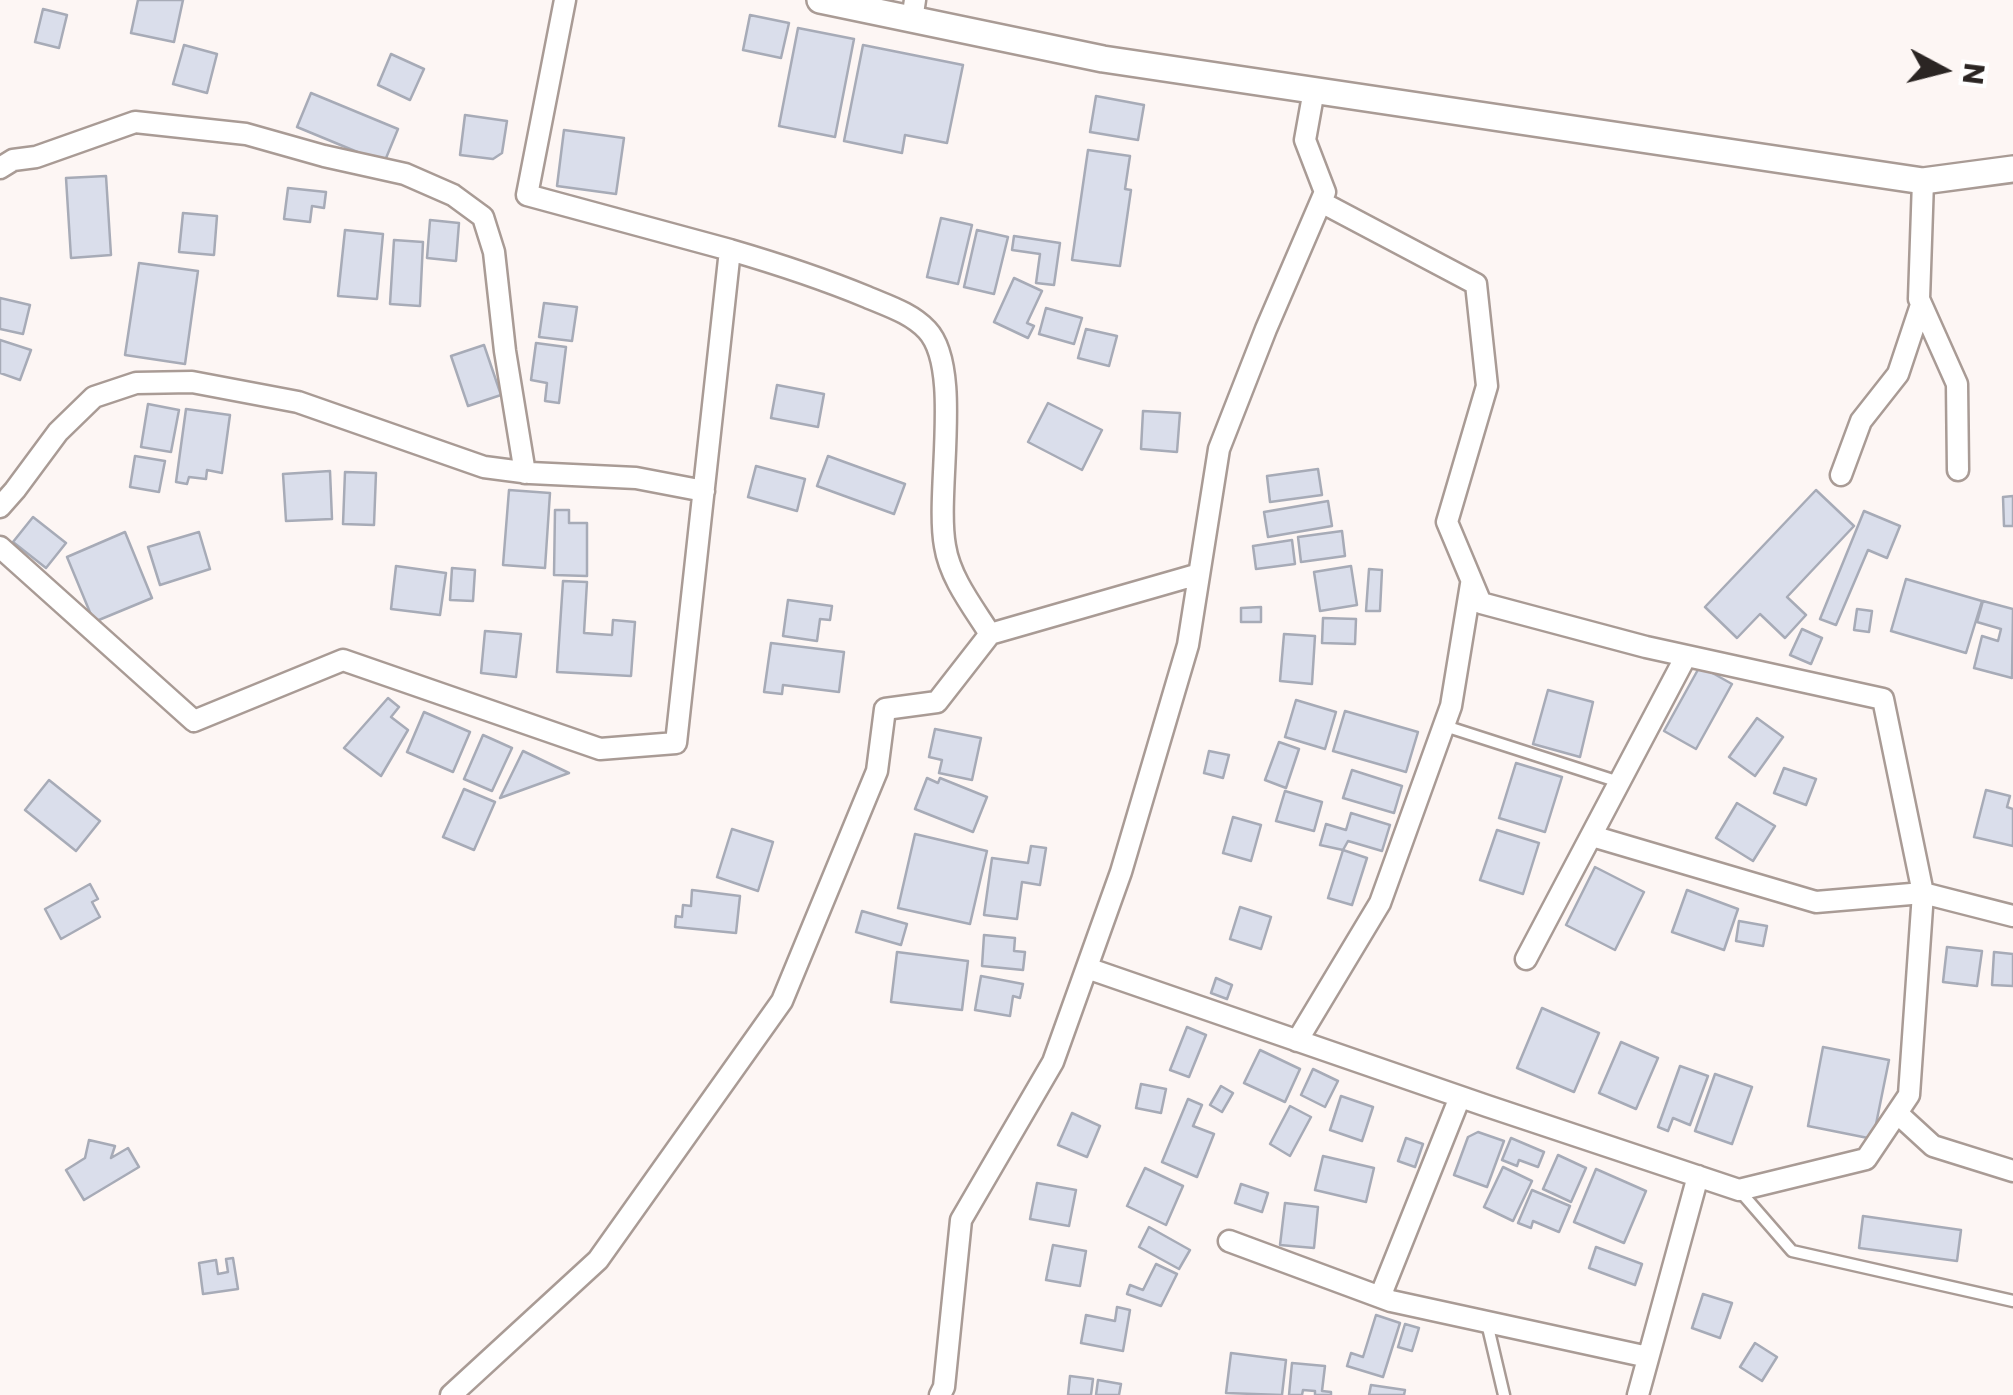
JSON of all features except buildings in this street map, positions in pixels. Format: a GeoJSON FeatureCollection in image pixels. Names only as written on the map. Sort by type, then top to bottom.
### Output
{"type":"FeatureCollection","features":[{"type":"Feature","properties":{"kind":"street"},"geometry":{"type":"LineString","coordinates":[[566,0],[527,195],[808,272],[902,311],[929,331],[944,366],[942,522],[946,551],[960,586],[990,634]]}},
{"type":"Feature","properties":{"kind":"street"},"geometry":{"type":"LineString","coordinates":[[820,0],[913,10],[1103,58],[1923,181],[2013,168]]}},
{"type":"Feature","properties":{"kind":"street"},"geometry":{"type":"LineString","coordinates":[[940,1395],[944,1387],[961,1220],[1054,1062],[1121,872],[1188,644],[1218,449],[1325,192],[1306,140],[1314,90]]}},
{"type":"Feature","properties":{"kind":"street"},"geometry":{"type":"LineString","coordinates":[[0,168],[12,160],[36,158],[135,122],[246,134],[405,174],[453,195],[483,217],[494,252],[525,472]]}},
{"type":"Feature","properties":{"kind":"street"},"geometry":{"type":"LineString","coordinates":[[1923,181],[1919,299],[1957,384],[1958,470]]}},
{"type":"Feature","properties":{"kind":"street"},"geometry":{"type":"LineString","coordinates":[[1087,968],[1738,1190],[1866,1158],[1909,1095],[1923,893],[1882,699],[1686,656],[1480,602],[1447,522],[1488,386],[1476,284],[1321,202]]}},
{"type":"Feature","properties":{"kind":"street"},"geometry":{"type":"LineString","coordinates":[[0,548],[194,720],[343,660],[600,749],[676,744],[730,250]]}},
{"type":"Feature","properties":{"kind":"street"},"geometry":{"type":"LineString","coordinates":[[1842,475],[1861,422],[1898,374],[1921,304]]}},
{"type":"Feature","properties":{"kind":"street"},"geometry":{"type":"LineString","coordinates":[[0,507],[58,432],[94,397],[136,383],[192,382],[298,402],[484,467],[636,478],[704,491]]}},
{"type":"Feature","properties":{"kind":"street"},"geometry":{"type":"LineString","coordinates":[[452,1395],[598,1260],[782,1001],[877,772],[885,709],[937,702],[990,634],[1199,574]]}},
{"type":"Feature","properties":{"kind":"street"},"geometry":{"type":"LineString","coordinates":[[1297,1040],[1380,903],[1452,706],[1472,582]]}},
{"type":"Feature","properties":{"kind":"street"},"geometry":{"type":"LineString","coordinates":[[1526,959],[1686,656]]}},
{"type":"Feature","properties":{"kind":"street"},"geometry":{"type":"LineString","coordinates":[[1592,836],[1816,902],[1923,893],[2013,916]]}},
{"type":"Feature","properties":{"kind":"street"},"geometry":{"type":"LineString","coordinates":[[1380,1297],[1460,1097]]}},
{"type":"Feature","properties":{"kind":"street"},"geometry":{"type":"LineString","coordinates":[[1897,1112],[1934,1146],[2013,1171]]}},
{"type":"Feature","properties":{"kind":"street"},"geometry":{"type":"LineString","coordinates":[[1638,1395],[1698,1176]]}},
{"type":"Feature","properties":{"kind":"street"},"geometry":{"type":"LineString","coordinates":[[1229,1241],[1380,1297],[1648,1357]]}},
{"type":"Feature","properties":{"kind":"lane"},"geometry":{"type":"LineString","coordinates":[[1444,726],[1620,782]]}},
{"type":"Feature","properties":{"kind":"lane"},"geometry":{"type":"LineString","coordinates":[[1738,1190],[1792,1251],[2013,1301]]}},
{"type":"Feature","properties":{"kind":"lane"},"geometry":{"type":"LineString","coordinates":[[1486,1322],[1504,1395]]}}]}
